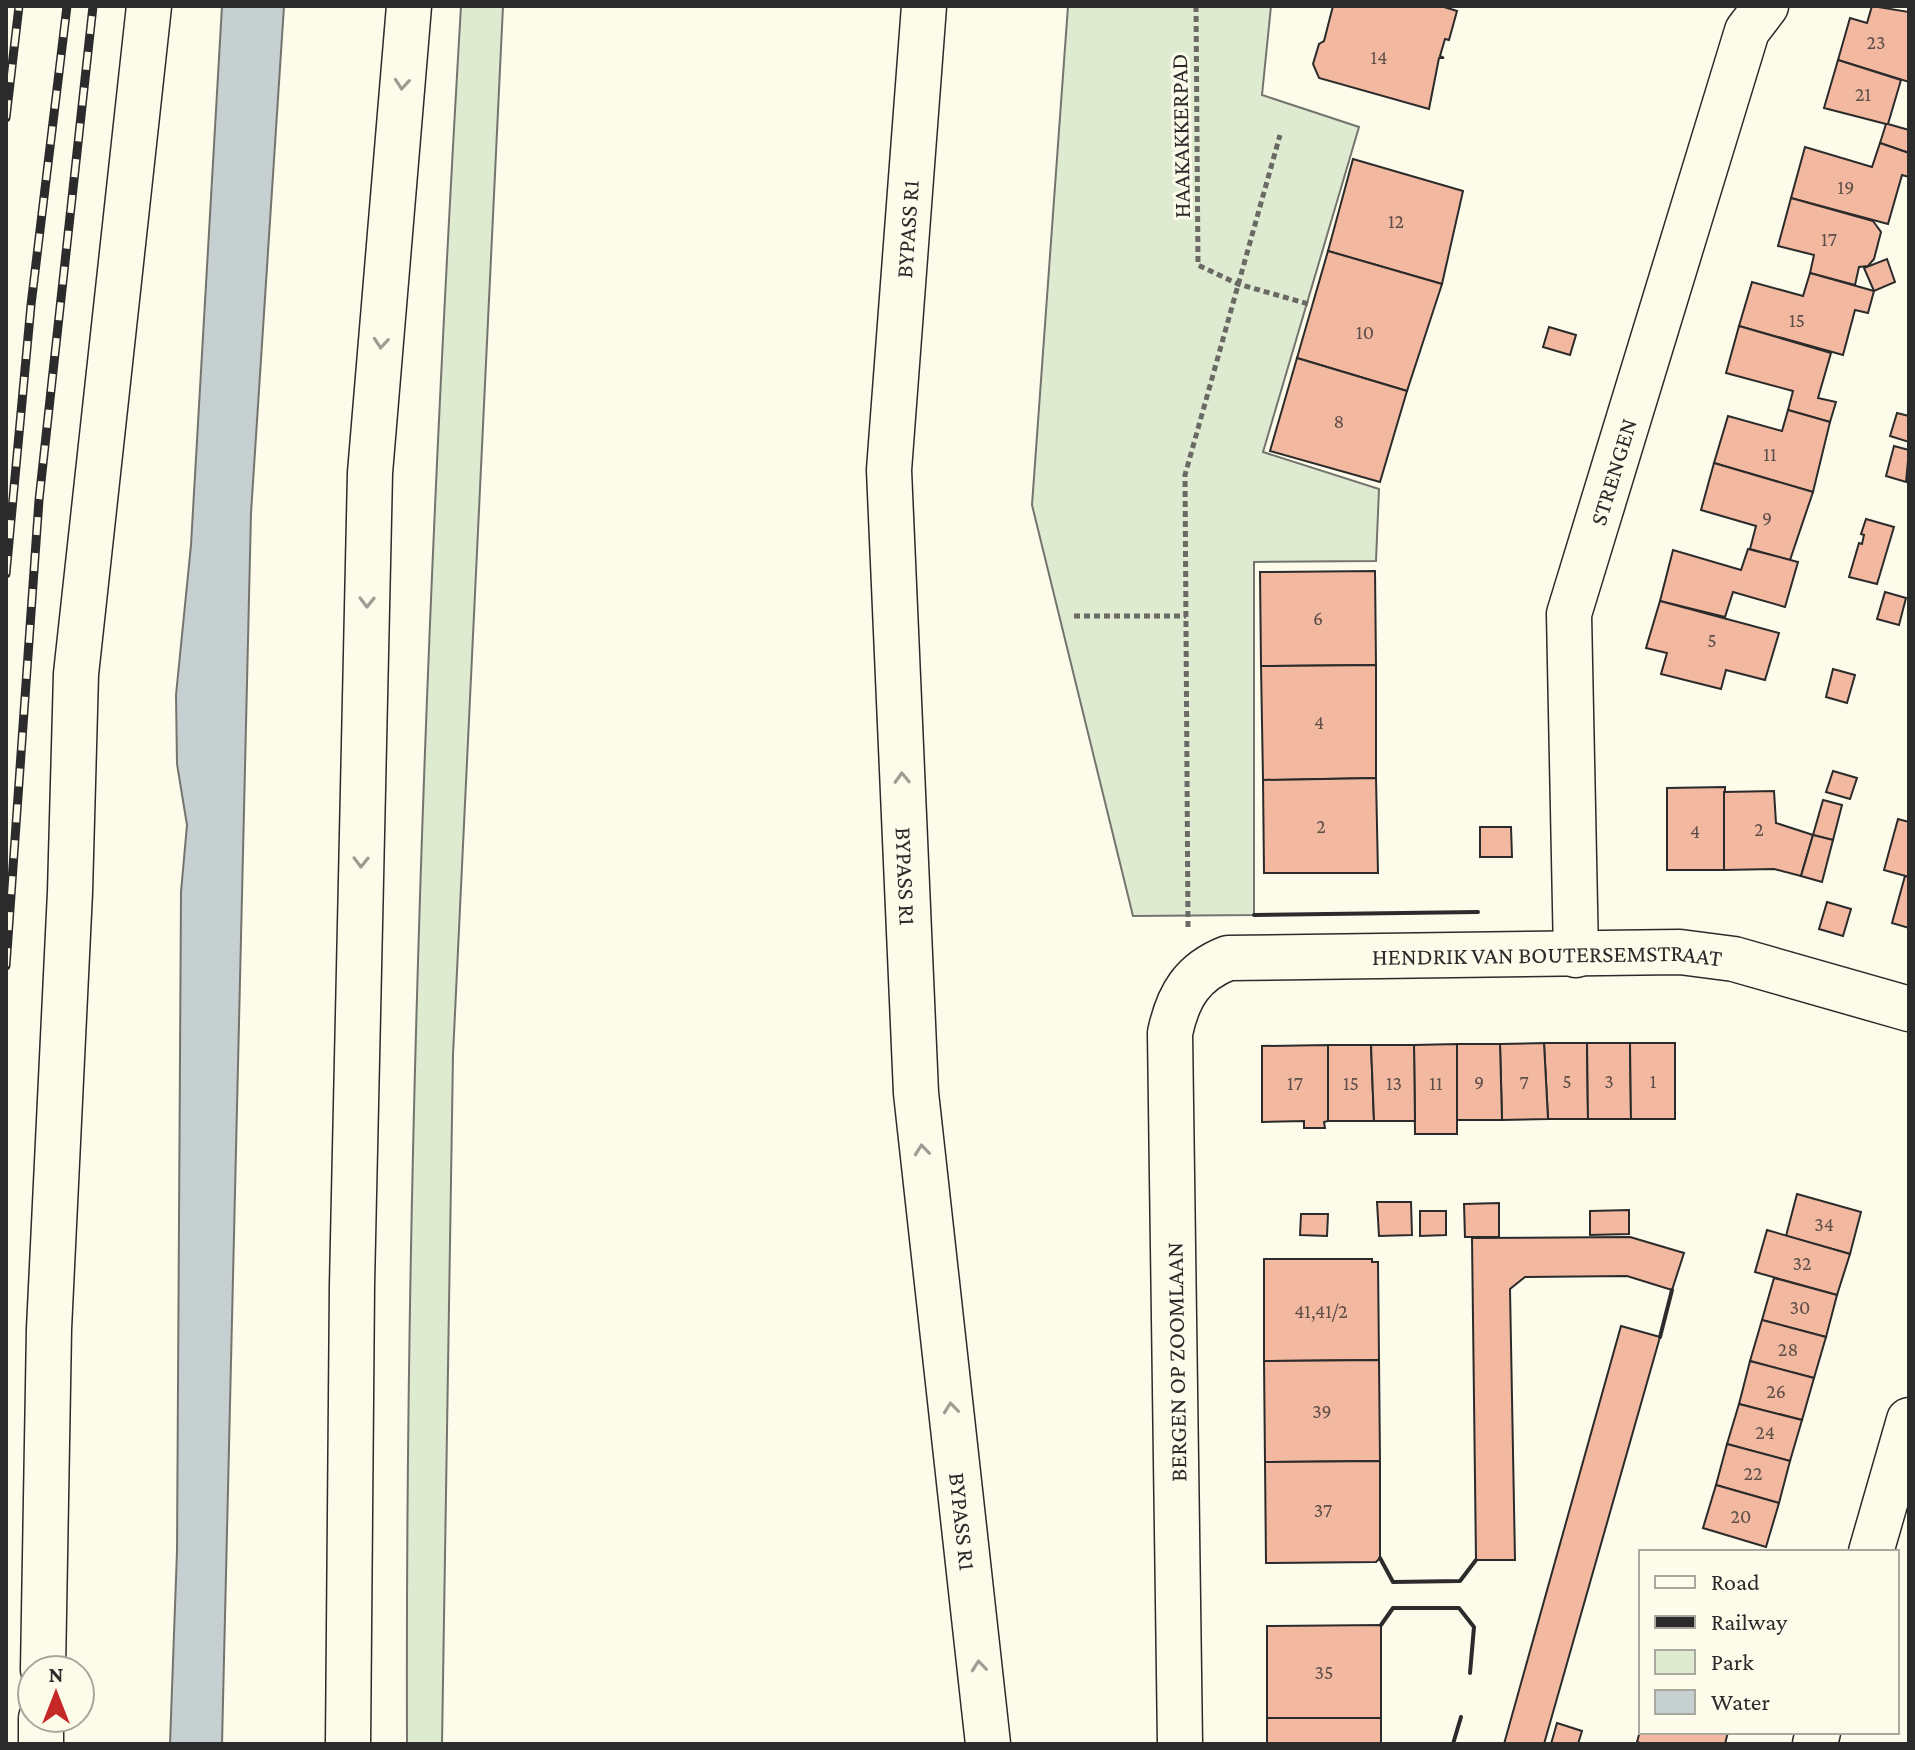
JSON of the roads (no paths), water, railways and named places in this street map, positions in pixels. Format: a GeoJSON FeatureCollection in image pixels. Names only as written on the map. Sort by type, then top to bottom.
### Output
{"type":"FeatureCollection","features":[{"type":"Feature","properties":{"kind":"main road"},"geometry":{"type":"LineString","coordinates":[[43,1654],[49,1329],[70,908],[76,674],[149,6]]}},
{"type":"Feature","properties":{"kind":"main road"},"geometry":{"type":"LineString","coordinates":[[348,1744],[352,1285],[370,473],[409,6]]}},
{"type":"Feature","properties":{"kind":"main road","name":"BYPASS R1"},"geometry":{"type":"LineString","coordinates":[[924,6],[889,470],[916,1093],[988,1744]]}},
{"type":"Feature","properties":{"kind":"main road","name":"STRENGEN"},"geometry":{"type":"LineString","coordinates":[[1576,955],[1569,614],[1747,31],[1766,6]]}},
{"type":"Feature","properties":{"kind":"main road","name":"HENDRIK VAN BOUTERSEMSTRAAT"},"geometry":{"type":"LineString","coordinates":[[1188,984],[1207,966],[1228,958],[1680,952],[1734,959],[1909,1009]]}},
{"type":"Feature","properties":{"kind":"main road","name":"BERGEN OP ZOOMLAAN"},"geometry":{"type":"LineString","coordinates":[[1180,1744],[1170,1033],[1175,1007],[1188,984]]}},
{"type":"Feature","properties":{"kind":"main road"},"geometry":{"type":"LineString","coordinates":[[1872,1550],[1909,1420]]}},
{"type":"Feature","properties":{"kind":"water"},"geometry":{"type":"Polygon","coordinates":[[[222,6],[284,6],[251,513],[222,1744],[170,1744],[177,1551],[181,892],[187,825],[177,764],[176,695],[191,545],[222,6]]]}},
{"type":"Feature","properties":{"kind":"railway"},"geometry":{"type":"LineString","coordinates":[[6,118],[19,6]]}},
{"type":"Feature","properties":{"kind":"railway"},"geometry":{"type":"LineString","coordinates":[[6,574],[31,305],[67,6]]}},
{"type":"Feature","properties":{"kind":"railway"},"geometry":{"type":"LineString","coordinates":[[6,966],[39,500],[93,6]]}}]}
